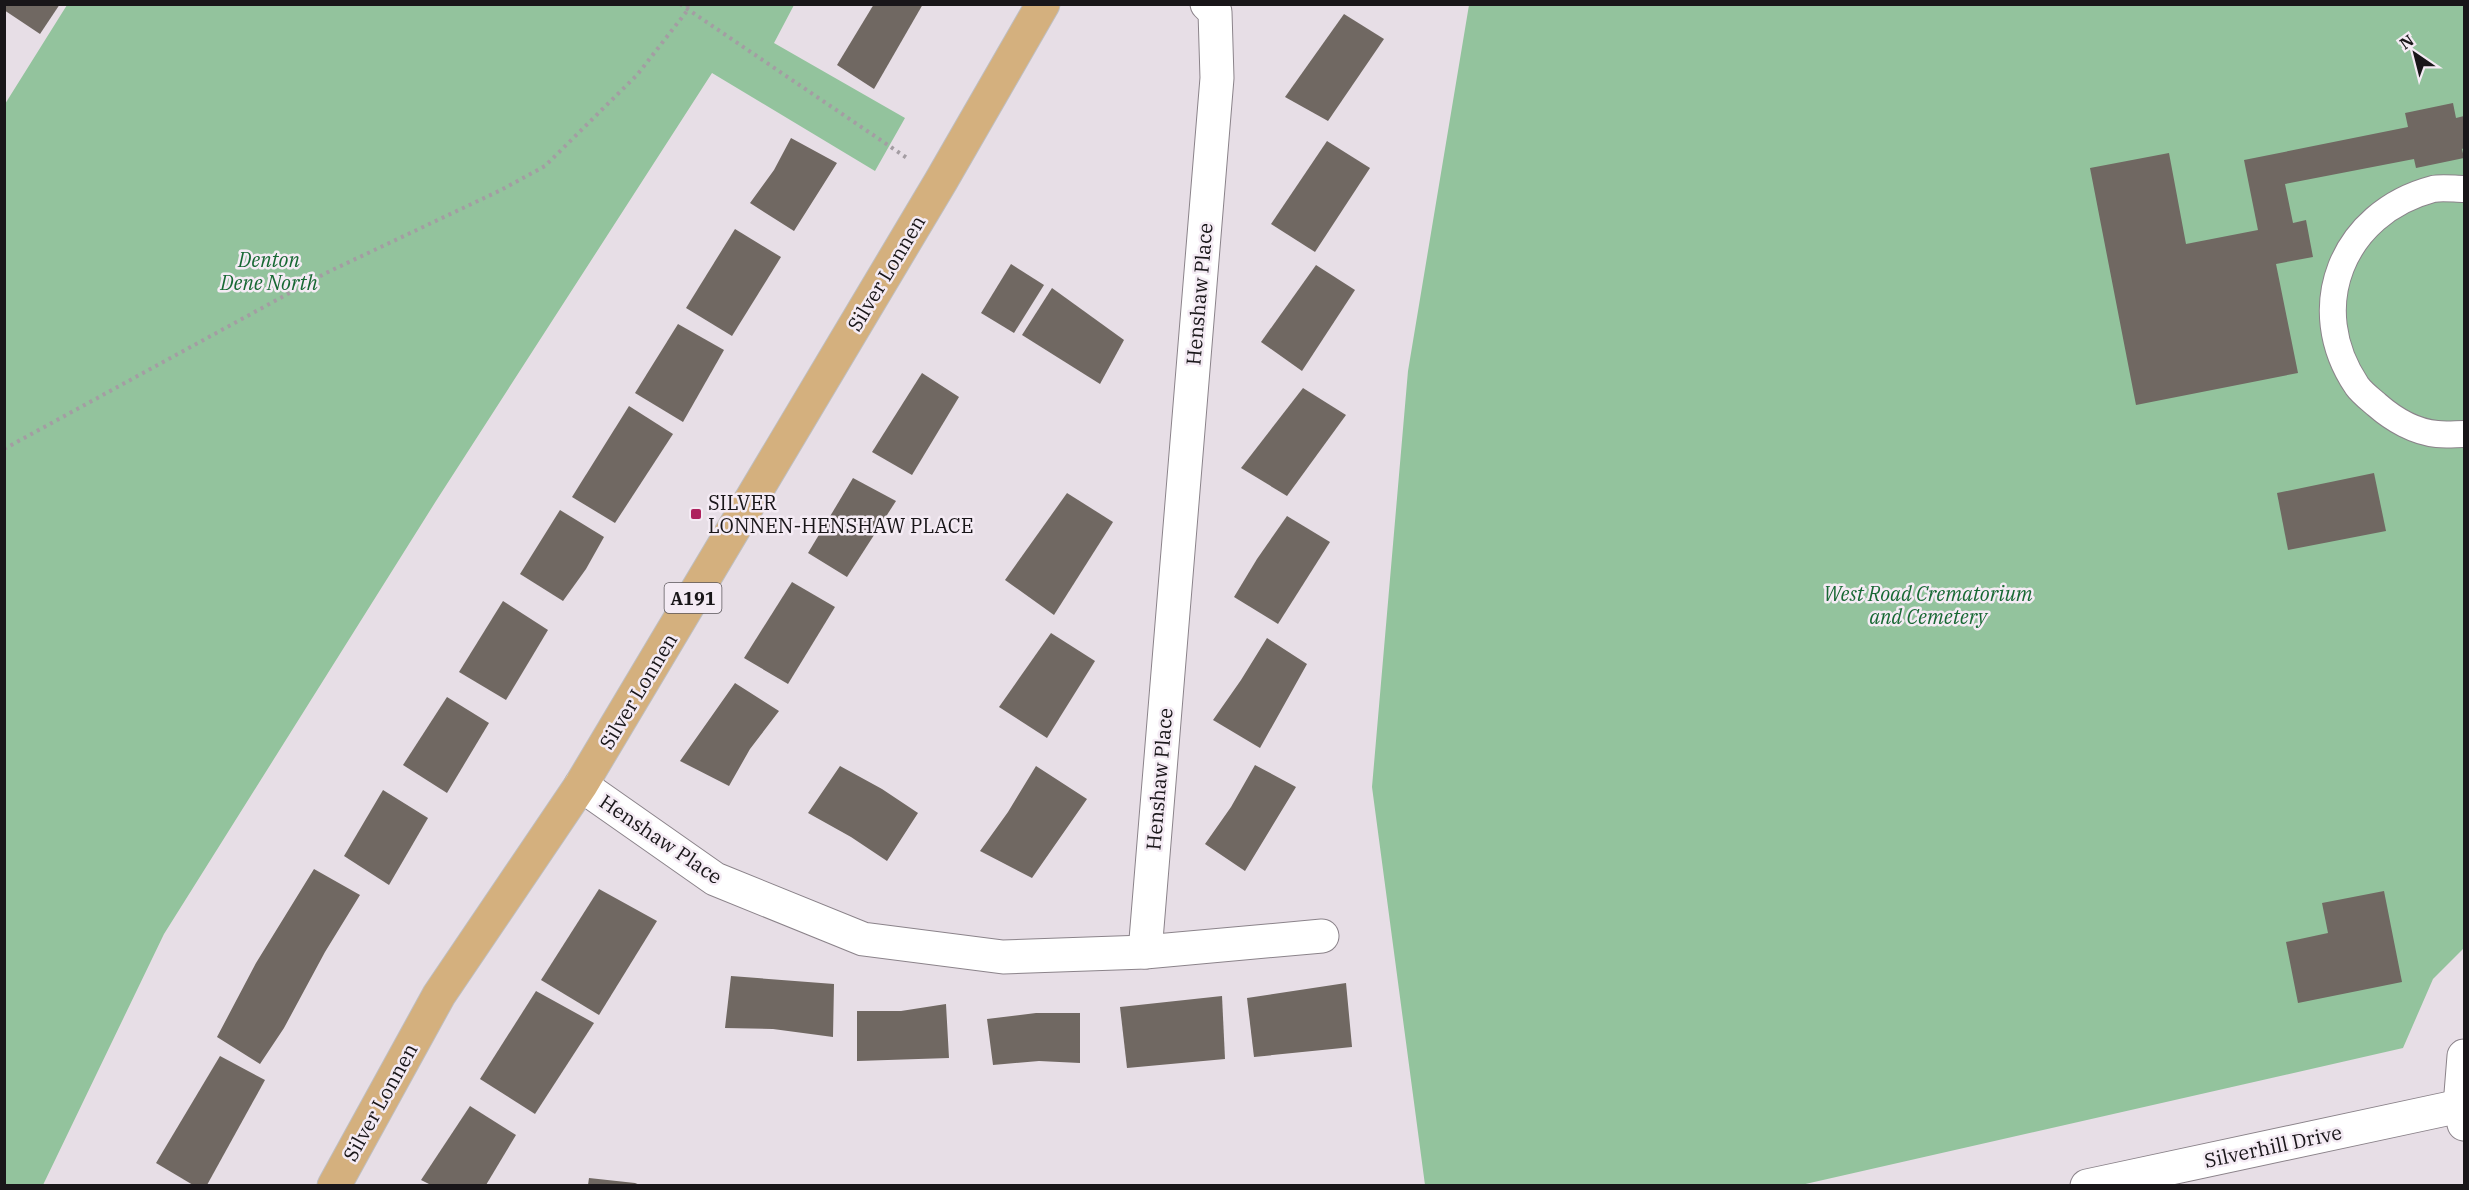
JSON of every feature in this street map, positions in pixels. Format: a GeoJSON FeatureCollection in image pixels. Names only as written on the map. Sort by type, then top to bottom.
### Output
{"type":"FeatureCollection","features":[{"type":"Feature","properties":{"kind":"main road","name":"Silver Lonnen"},"geometry":{"type":"LineString","coordinates":[[334,1185],[439,995],[581,785],[941,181],[1043,4]]}},
{"type":"Feature","properties":{"kind":"street","name":"Henshaw Place"},"geometry":{"type":"LineString","coordinates":[[581,785],[715,879],[863,939],[1003,957],[1145,952],[1217,78],[1215,12],[1207,4]]}},
{"type":"Feature","properties":{"kind":"street"},"geometry":{"type":"LineString","coordinates":[[1145,952],[1322,936]]}},
{"type":"Feature","properties":{"kind":"street"},"geometry":{"type":"LineString","coordinates":[[2462,1115],[2464,1056]]}},
{"type":"Feature","properties":{"kind":"street","name":"Silverhill Drive"},"geometry":{"type":"LineString","coordinates":[[2087,1185],[2462,1115]]}},
{"type":"Feature","properties":{"kind":"lane"},"geometry":{"type":"LineString","coordinates":[[2464,189],[2435,189],[2394,203],[2360,233],[2338,270],[2331,313],[2337,349],[2358,388],[2395,420],[2435,434],[2464,434]]}},
{"type":"Feature","properties":{"kind":"path"},"geometry":{"type":"LineString","coordinates":[[680,4],[687,11],[941,181]]}},
{"type":"Feature","properties":{"kind":"path"},"geometry":{"type":"LineString","coordinates":[[4,449],[326,273],[501,190],[545,166],[637,75],[687,11],[688,4]]}},
{"type":"Feature","properties":{"kind":"green space","name":"Denton Dene North"},"geometry":{"type":"Polygon","coordinates":[[[67,5],[794,5],[774,43],[905,118],[875,171],[712,73],[436,501],[164,934],[43,1185],[5,1185],[5,104],[67,5]]]}},
{"type":"Feature","properties":{"kind":"green space","name":"West Road Crematorium and Cemetery"},"geometry":{"type":"Polygon","coordinates":[[[1469,5],[2464,5],[2464,948],[2433,979],[2403,1048],[1801,1185],[1425,1185],[1372,787],[1408,371],[1469,5]]]}},
{"type":"Feature","properties":{"kind":"building"},"geometry":{"type":"Polygon","coordinates":[[[4,4],[60,4],[40,34],[4,10],[4,4]]]}},
{"type":"Feature","properties":{"kind":"building"},"geometry":{"type":"Polygon","coordinates":[[[874,4],[923,4],[874,89],[837,65],[874,4]]]}},
{"type":"Feature","properties":{"kind":"building"},"geometry":{"type":"Polygon","coordinates":[[[1344,14],[1384,39],[1328,121],[1285,97],[1344,14]]]}},
{"type":"Feature","properties":{"kind":"building"},"geometry":{"type":"Polygon","coordinates":[[[2453,103],[2456,118],[2464,116],[2464,148],[2462,149],[2464,158],[2416,168],[2414,159],[2285,184],[2293,223],[2306,220],[2313,257],[2276,264],[2298,373],[2136,405],[2090,168],[2169,153],[2186,244],[2258,230],[2244,160],[2408,127],[2405,113],[2453,103]]]}},
{"type":"Feature","properties":{"kind":"building"},"geometry":{"type":"Polygon","coordinates":[[[791,138],[837,163],[794,231],[750,203],[774,170],[791,138]]]}},
{"type":"Feature","properties":{"kind":"building"},"geometry":{"type":"Polygon","coordinates":[[[1327,141],[1370,168],[1315,252],[1271,224],[1327,141]]]}},
{"type":"Feature","properties":{"kind":"building"},"geometry":{"type":"Polygon","coordinates":[[[735,229],[781,257],[732,336],[686,308],[735,229]]]}},
{"type":"Feature","properties":{"kind":"building"},"geometry":{"type":"Polygon","coordinates":[[[1011,264],[1044,285],[1014,333],[981,313],[1011,264]]]}},
{"type":"Feature","properties":{"kind":"building"},"geometry":{"type":"Polygon","coordinates":[[[1316,265],[1355,290],[1302,371],[1261,342],[1316,265]]]}},
{"type":"Feature","properties":{"kind":"building"},"geometry":{"type":"Polygon","coordinates":[[[1052,288],[1124,340],[1100,384],[1022,335],[1052,288]]]}},
{"type":"Feature","properties":{"kind":"building"},"geometry":{"type":"Polygon","coordinates":[[[678,324],[724,350],[683,422],[635,393],[678,324]]]}},
{"type":"Feature","properties":{"kind":"building"},"geometry":{"type":"Polygon","coordinates":[[[922,373],[959,397],[912,475],[872,452],[922,373]]]}},
{"type":"Feature","properties":{"kind":"building"},"geometry":{"type":"Polygon","coordinates":[[[1303,388],[1346,415],[1287,496],[1241,468],[1303,388]]]}},
{"type":"Feature","properties":{"kind":"building"},"geometry":{"type":"Polygon","coordinates":[[[629,406],[673,434],[615,523],[572,497],[629,406]]]}},
{"type":"Feature","properties":{"kind":"building"},"geometry":{"type":"Polygon","coordinates":[[[2374,473],[2386,531],[2288,550],[2277,493],[2374,473]]]}},
{"type":"Feature","properties":{"kind":"building"},"geometry":{"type":"Polygon","coordinates":[[[853,478],[896,501],[847,577],[808,553],[853,478]]]}},
{"type":"Feature","properties":{"kind":"building"},"geometry":{"type":"Polygon","coordinates":[[[1067,493],[1113,522],[1054,615],[1005,580],[1067,493]]]}},
{"type":"Feature","properties":{"kind":"building"},"geometry":{"type":"Polygon","coordinates":[[[560,510],[604,537],[586,569],[563,601],[520,574],[560,510]]]}},
{"type":"Feature","properties":{"kind":"building"},"geometry":{"type":"Polygon","coordinates":[[[1287,516],[1330,542],[1278,624],[1234,597],[1287,516]]]}},
{"type":"Feature","properties":{"kind":"building"},"geometry":{"type":"Polygon","coordinates":[[[792,582],[835,607],[788,684],[744,658],[792,582]]]}},
{"type":"Feature","properties":{"kind":"building"},"geometry":{"type":"Polygon","coordinates":[[[503,601],[548,630],[506,700],[459,672],[503,601]]]}},
{"type":"Feature","properties":{"kind":"building"},"geometry":{"type":"Polygon","coordinates":[[[1051,633],[1095,661],[1047,738],[999,707],[1051,633]]]}},
{"type":"Feature","properties":{"kind":"building"},"geometry":{"type":"Polygon","coordinates":[[[1267,638],[1307,664],[1260,748],[1213,720],[1267,638]]]}},
{"type":"Feature","properties":{"kind":"building"},"geometry":{"type":"Polygon","coordinates":[[[735,683],[779,711],[750,749],[729,786],[680,761],[735,683]]]}},
{"type":"Feature","properties":{"kind":"building"},"geometry":{"type":"Polygon","coordinates":[[[447,697],[489,723],[447,793],[403,765],[447,697]]]}},
{"type":"Feature","properties":{"kind":"building"},"geometry":{"type":"Polygon","coordinates":[[[1255,765],[1296,787],[1245,871],[1205,844],[1231,807],[1255,765]]]}},
{"type":"Feature","properties":{"kind":"building"},"geometry":{"type":"Polygon","coordinates":[[[840,766],[882,789],[918,813],[887,861],[851,837],[808,813],[840,766]]]}},
{"type":"Feature","properties":{"kind":"building"},"geometry":{"type":"Polygon","coordinates":[[[1036,766],[1087,799],[1032,878],[980,851],[1008,812],[1036,766]]]}},
{"type":"Feature","properties":{"kind":"building"},"geometry":{"type":"Polygon","coordinates":[[[383,790],[428,818],[389,885],[344,856],[383,790]]]}},
{"type":"Feature","properties":{"kind":"building"},"geometry":{"type":"Polygon","coordinates":[[[314,869],[360,895],[325,952],[284,1028],[260,1064],[217,1037],[256,963],[314,869]]]}},
{"type":"Feature","properties":{"kind":"building"},"geometry":{"type":"Polygon","coordinates":[[[599,889],[657,921],[599,1015],[541,980],[599,889]]]}},
{"type":"Feature","properties":{"kind":"building"},"geometry":{"type":"Polygon","coordinates":[[[2384,891],[2402,982],[2298,1003],[2286,942],[2328,933],[2322,903],[2384,891]]]}},
{"type":"Feature","properties":{"kind":"building"},"geometry":{"type":"Polygon","coordinates":[[[731,976],[834,984],[833,1037],[773,1029],[725,1028],[731,976]]]}},
{"type":"Feature","properties":{"kind":"building"},"geometry":{"type":"Polygon","coordinates":[[[1346,983],[1352,1047],[1254,1057],[1247,998],[1346,983]]]}},
{"type":"Feature","properties":{"kind":"building"},"geometry":{"type":"Polygon","coordinates":[[[536,991],[594,1023],[535,1114],[480,1079],[536,991]]]}},
{"type":"Feature","properties":{"kind":"building"},"geometry":{"type":"Polygon","coordinates":[[[1222,996],[1225,1059],[1127,1068],[1120,1007],[1222,996]]]}},
{"type":"Feature","properties":{"kind":"building"},"geometry":{"type":"Polygon","coordinates":[[[946,1004],[949,1058],[857,1061],[857,1011],[901,1011],[946,1004]]]}},
{"type":"Feature","properties":{"kind":"building"},"geometry":{"type":"Polygon","coordinates":[[[1036,1013],[1080,1013],[1080,1063],[1039,1061],[993,1065],[987,1019],[1036,1013]]]}},
{"type":"Feature","properties":{"kind":"building"},"geometry":{"type":"Polygon","coordinates":[[[220,1056],[265,1080],[207,1185],[193,1185],[156,1163],[220,1056]]]}},
{"type":"Feature","properties":{"kind":"building"},"geometry":{"type":"Polygon","coordinates":[[[470,1106],[516,1135],[486,1185],[431,1185],[421,1180],[470,1106]]]}},
{"type":"Feature","properties":{"kind":"building"},"geometry":{"type":"Polygon","coordinates":[[[589,1178],[635,1183],[640,1185],[588,1185],[589,1178]]]}},
{"type":"Feature","properties":{"kind":"place","name":"SILVER LONNEN-HENSHAW PLACE"},"geometry":{"type":"Point","coordinates":[696,514]}}]}
